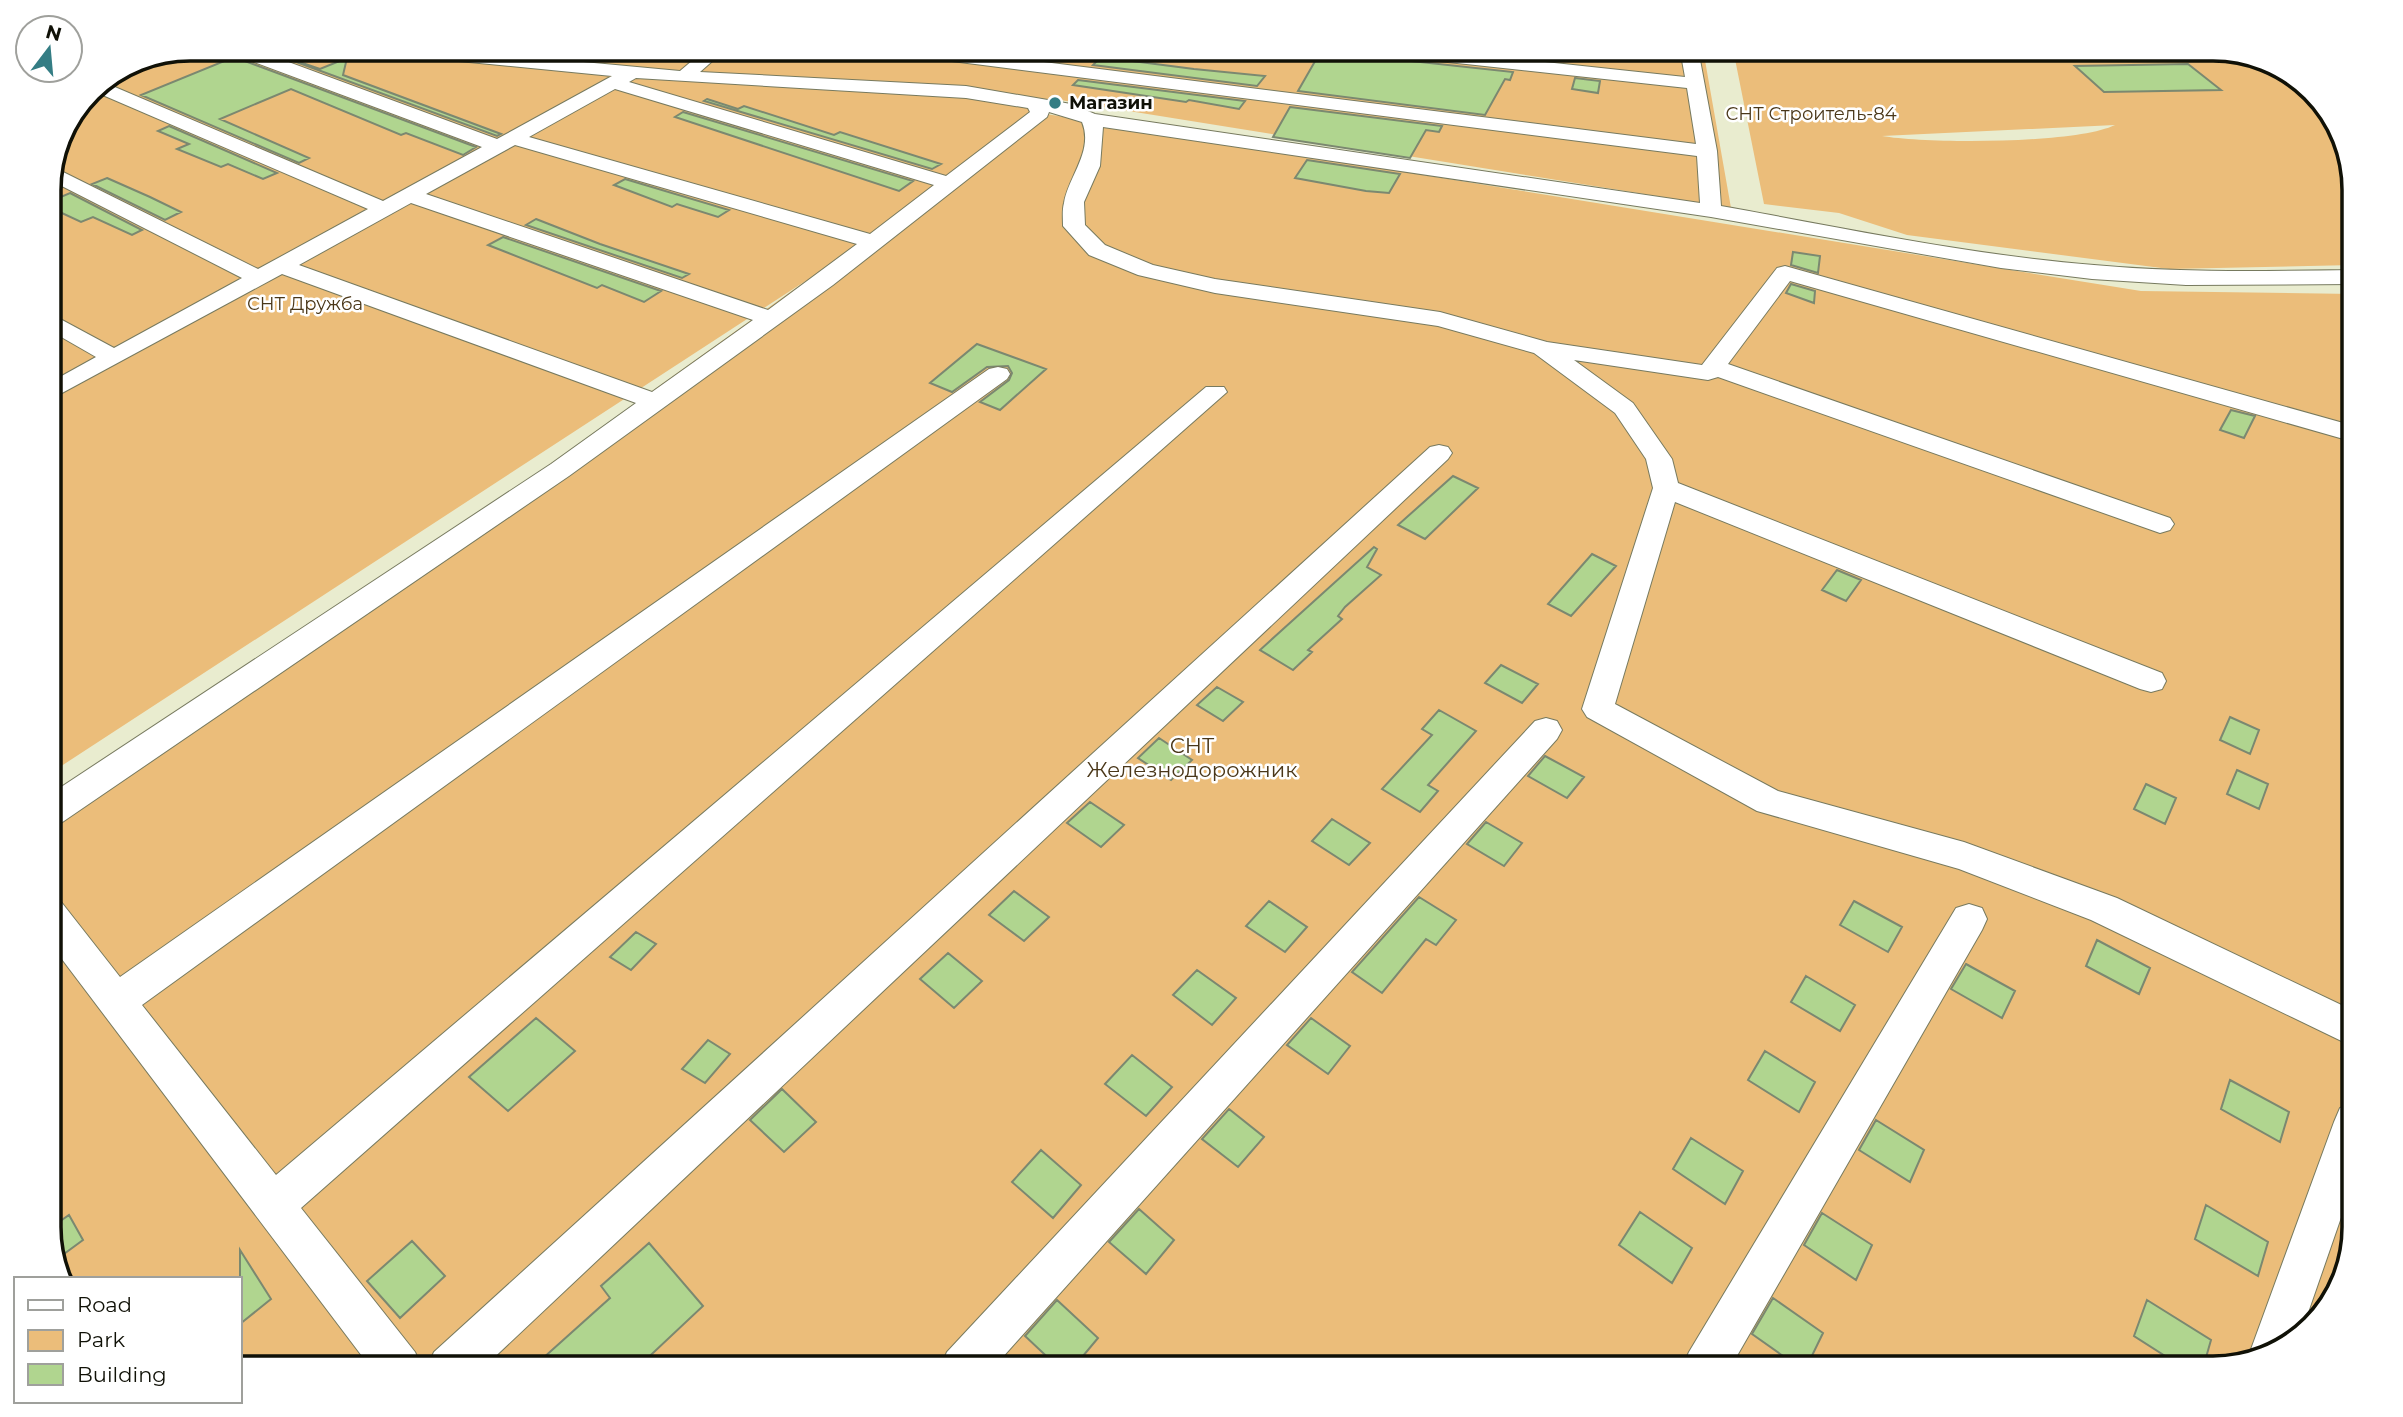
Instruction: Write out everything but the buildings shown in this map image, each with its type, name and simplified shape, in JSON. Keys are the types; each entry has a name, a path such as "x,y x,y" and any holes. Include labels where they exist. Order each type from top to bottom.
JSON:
{"street":[{"path":"1488,61 1698,84"},
{"path":"1692,61 1707,151 1712,211"},
{"path":"273,62 505,142 873,243"},
{"path":"491,62 622,78 684,77 895,86 966,92 1070,110 1090,119 1712,211 2001,261 2092,272 2186,278 2341,277"},
{"path":"684,77 702,62"},
{"path":"1000,62 1495,122 1707,151"},
{"path":"62,386 622,78 948,183"},
{"path":"108,91 385,209"},
{"path":"62,804 549,478 772,319 1040,113 1034,103"},
{"path":"1090,119 1095,130 1090,166 1074,202 1074,226 1097,250 1146,270 1215,286 1440,319 1542,348 1708,373 1785,273 2341,430"},
{"path":"62,179 259,278"},
{"path":"409,195 772,319"},
{"path":"281,266 656,402"},
{"path":"62,328 114,358"},
{"path":"1542,348 1625,408 1660,459 1666,488 1598,709 1769,802 1964,856 2104,908 2342,1024"},
{"path":"1713,367 2160,524"},
{"path":"117,1001 998,374"},
{"path":"273,1205 1215,392"},
{"path":"463,1356 1439,453"},
{"path":"1666,488 2151,681"},
{"path":"974,1356 1546,730"},
{"path":"1712,1356 1969,919"},
{"path":"62,931 390,1356"},
{"path":"2277,1338 2342,1156"}],"green space":[{"name":"СНТ Железнодорожник","path":"1705,61 1731,208 1054,99 901,212 1040,113 2141,291 2341,294 2342,1226 2341,1243 2332,1276 2315,1305 2291,1329 2262,1346 2229,1355 2212,1356 242,1356 242,1277 72,1277 62,1235 62,815 807,280 62,766 62,174 71,141 88,112 105,93 141,71 182,62"},
{"name":"СНТ Строитель-84","path":"1735,61 2229,62 2262,71 2291,88 2304,99 2324,126 2339,165 2341,265 2169,269 1907,235 1839,213 1764,204","holes":["2115,125 2069,136 2001,141 1882,136"]}],"place":[{"name":"Магазин","path":"1055,103"}],"park label":[{"name":"СНТ Дружба","path":"305,304"}]}
